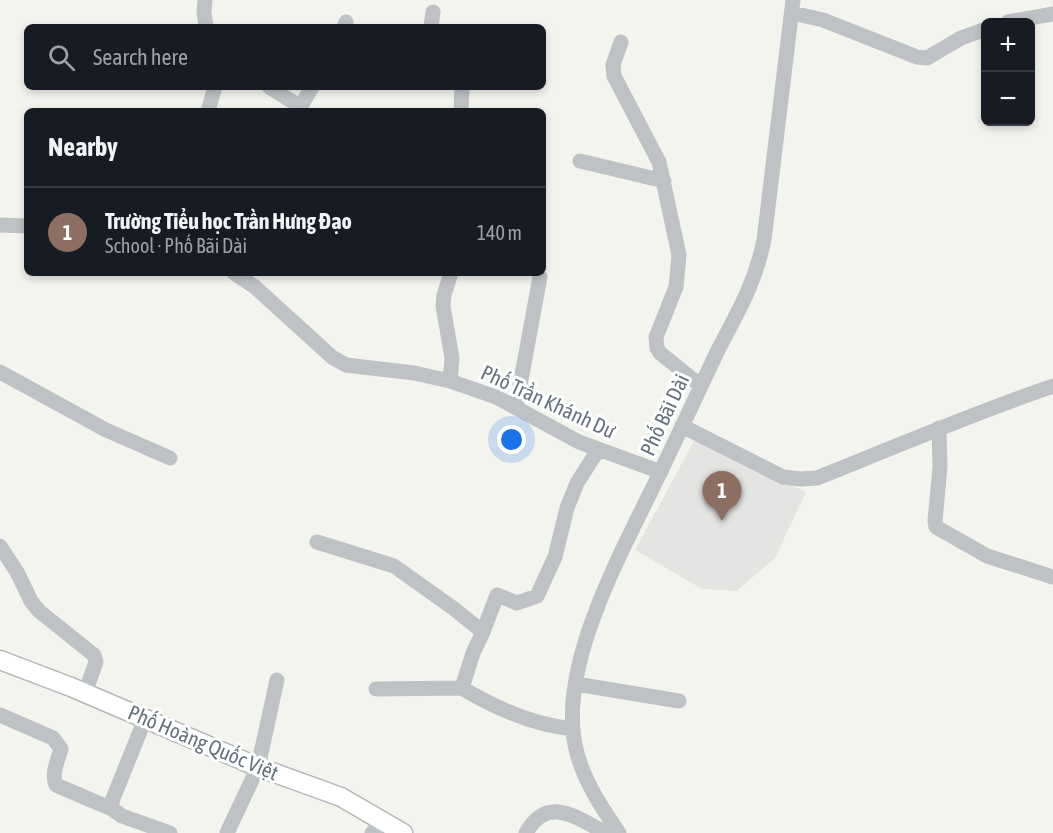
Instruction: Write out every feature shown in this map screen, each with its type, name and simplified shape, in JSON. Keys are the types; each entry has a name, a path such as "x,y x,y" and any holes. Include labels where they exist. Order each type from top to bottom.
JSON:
{"main road":[{"name":"Phố Hoàng Quốc Việt","path":"0,660 85,693 258,767 341,797 377,827 403,833"}],"street":[{"path":"206,0 206,24"},
{"path":"793,6 917,57 927,58 961,38 981,31"},
{"name":"Phố Bãi Dài","path":"619,833 591,791 577,753 573,729 576,684 584,645 608,579 748,294 761,256 793,6"},
{"path":"1030,18 1053,14"},
{"path":"621,42 613,65 614,76 655,153 664,181 679,255 679,275 656,337 657,348 660,353 701,386"},
{"path":"209,108 214,90"},
{"path":"273,90 298,108"},
{"path":"300,108 310,90"},
{"path":"461,108 462,90"},
{"path":"580,161 664,181"},
{"path":"0,225 24,226"},
{"name":"Phố Trần Khánh Dư","path":"240,276 332,357 346,365 414,373 450,381 496,397 598,450 661,472"},
{"path":"450,276 443,306 452,358 450,381"},
{"path":"516,407 540,277"},
{"path":"0,372 106,430 170,458"},
{"path":"682,426 783,477 817,478 1003,403 1053,386"},
{"path":"939,428 940,467 936,527 987,556 1053,578"},
{"path":"462,687 473,653 497,595 517,603 537,596 555,557 567,508 577,483 598,450"},
{"path":"317,542 394,566 483,632"},
{"path":"0,546 39,611 94,655 96,662 85,693"},
{"path":"227,833 258,767 277,680"},
{"path":"576,684 679,701"},
{"path":"376,689 462,687 481,699 522,716 554,727 573,729"},
{"path":"0,715 53,738 59,745 61,749 54,774 56,785 112,809 122,816 170,833"},
{"path":"112,809 112,801 145,719"},
{"path":"526,833 532,822 540,815 558,812 568,814 606,833"}],"shaded area":[{"path":"695,439 806,492 775,558 737,591 702,589 635,550"}],"place":[{"name":"Trường Tiểu học Trần Hưng Đạo","path":"722,521"}]}
